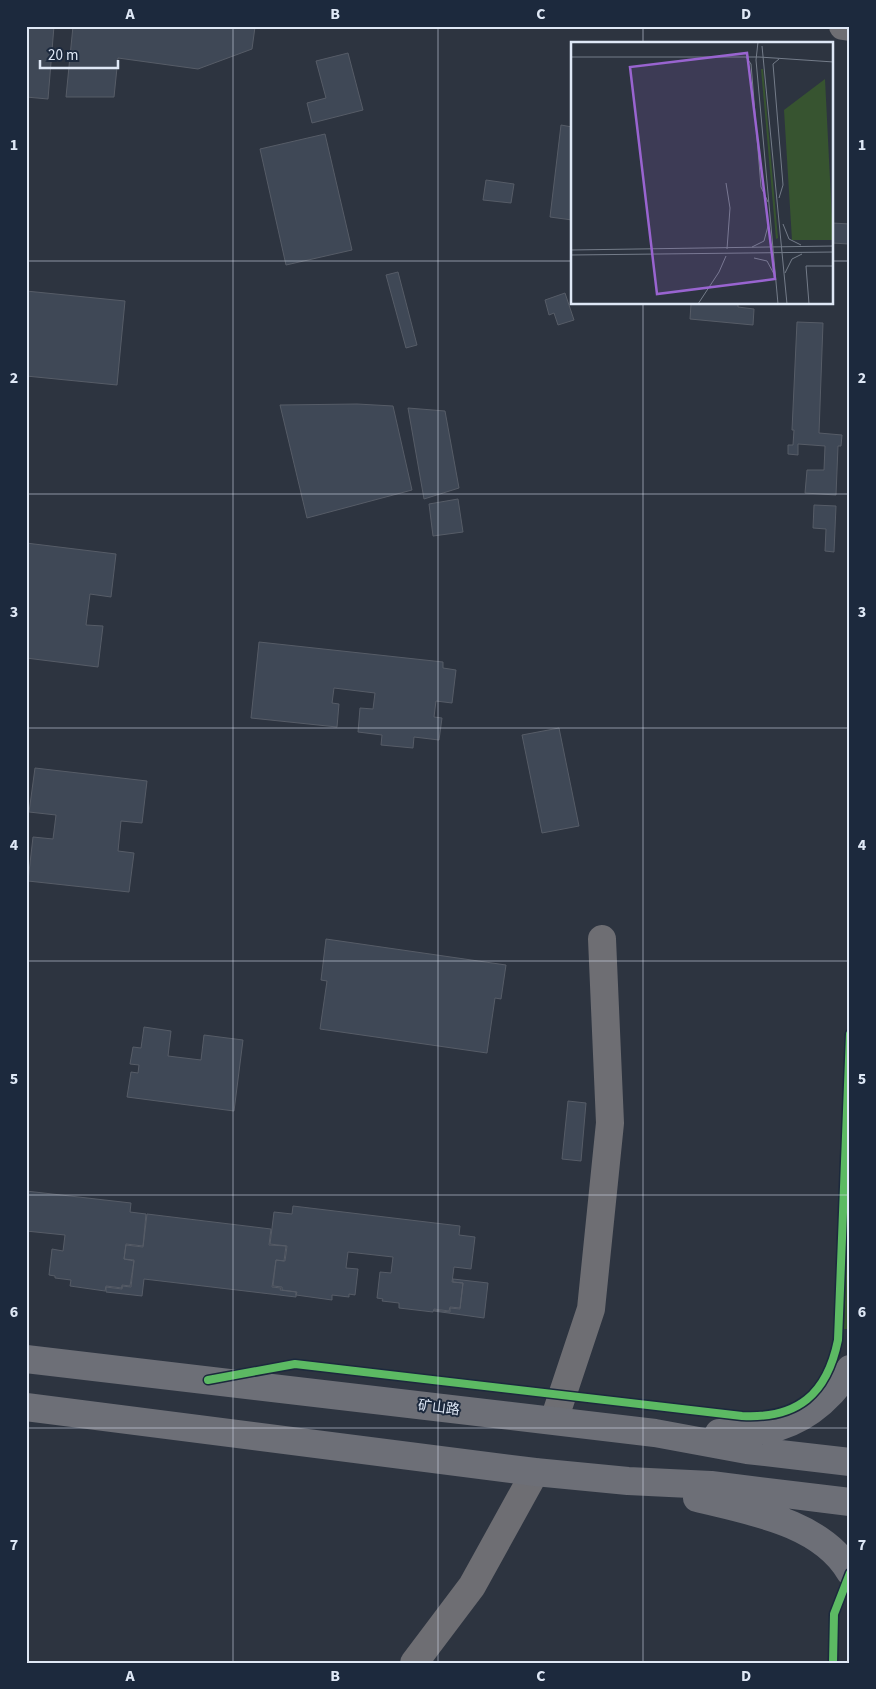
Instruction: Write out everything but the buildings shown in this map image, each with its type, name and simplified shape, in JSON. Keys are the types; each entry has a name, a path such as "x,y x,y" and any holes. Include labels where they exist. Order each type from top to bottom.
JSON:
{"main road":[{"name":"矿山路","path":"26,1359 554,1420 655,1433 747,1450 850,1462"},
{"path":"655,1433 717,1433 759,1431 774,1428 810,1412 827,1398 850,1370"},
{"path":"26,1407 535,1472 628,1481 711,1485 850,1502"},
{"path":"628,1481 731,1507 796,1527 815,1536 832,1548 850,1572"}],"street":[{"path":"844,26 850,27"},
{"path":"554,1420 591,1309 610,1123 602,939"},
{"path":"414,1663 472,1586 535,1472"}],"green space":[{"path":"850,1171 850,1329 844,1329"}],"cycle path":[{"path":"208,1380 295,1364 742,1416 762,1416 794,1408 818,1389 833,1359 838,1340 850,1034"},
{"path":"833,1663 834,1614 850,1573"}]}
